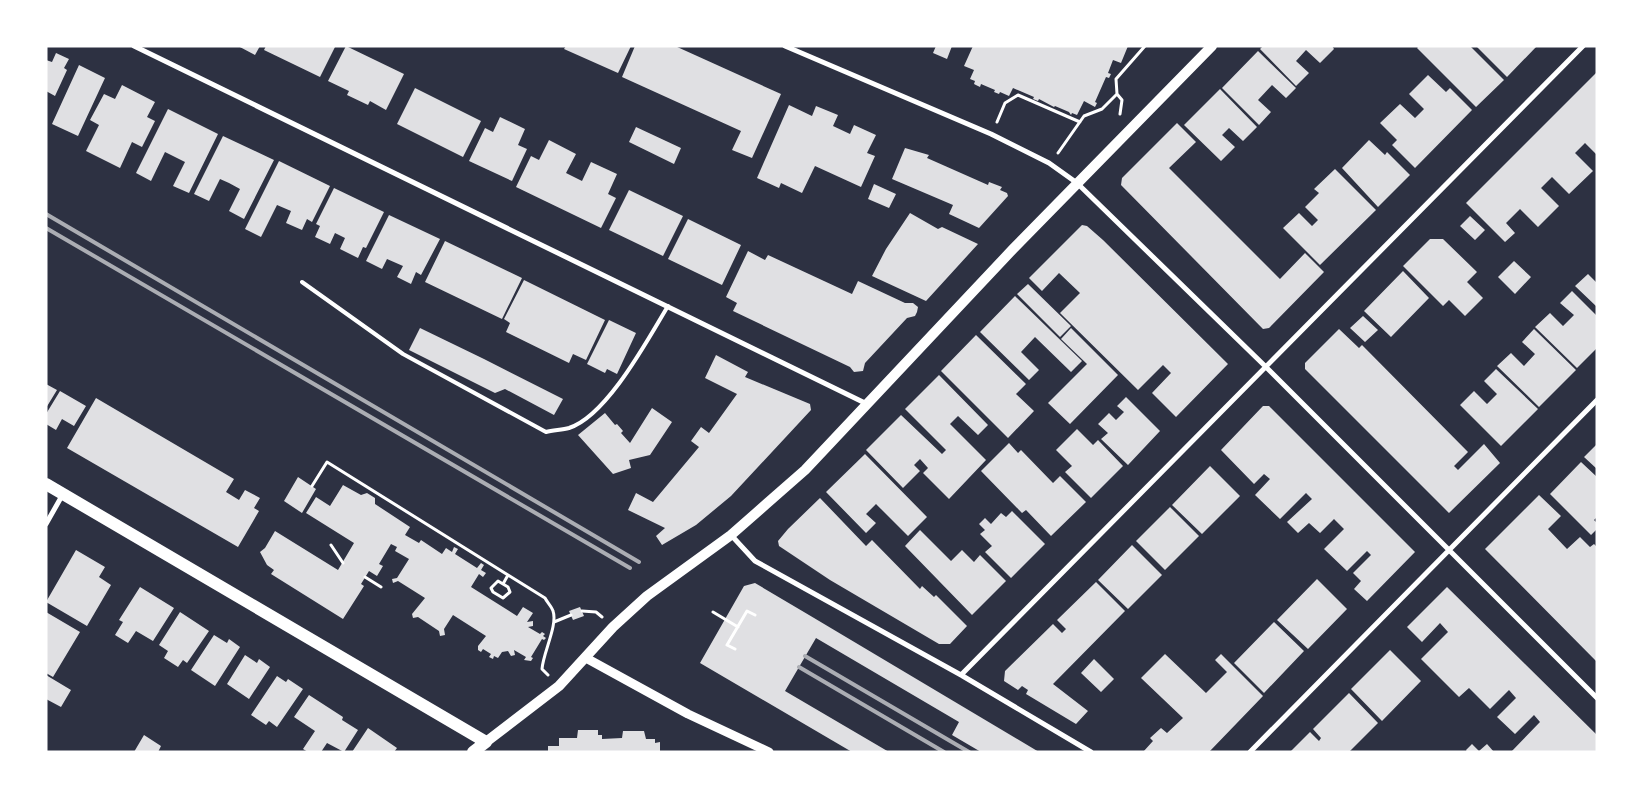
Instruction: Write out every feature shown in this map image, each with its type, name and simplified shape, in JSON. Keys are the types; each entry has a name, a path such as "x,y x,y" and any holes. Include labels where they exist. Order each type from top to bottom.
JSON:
{"main road":[{"path":"473,752 558,686 613,627 647,596 731,535 804,470 1077,183 1212,46"},
{"path":"46,484 486,742"}],"street":[{"path":"134,46 867,404"},
{"path":"785,46 799,49 991,134 1049,163 1077,183 1266,367 1597,698"},
{"path":"961,675 1583,46"},
{"path":"1250,752 1597,400"},
{"path":"46,524 63,494"},
{"path":"731,535 755,560 961,675 1091,752"},
{"path":"586,658 680,709 769,752"}],"lane":[{"path":"302,282 403,354 546,432 570,428 589,416 624,378 668,306"}],"path":[{"path":"1049,163 1068,142 1084,116 1102,110 1117,94 1116,79 1145,46"},
{"path":"991,134 1005,103 1018,95 1080,122"},
{"path":"312,486 327,462 545,598 553,612 554,622 542,656 542,669 558,686"},
{"path":"331,545 342,563"},
{"path":"503,584 508,574"},
{"path":"365,578 381,587"},
{"path":"498,581 503,584 508,587 510,592 502,598 493,592 491,588 498,581"},
{"path":"735,649 727,645 748,611 755,615"},
{"path":"713,612 738,627"},
{"path":"554,622 571,615"}],"building":[{"path":"238,46 260,46 255,55"},
{"path":"266,46 335,47 320,77 264,50"},
{"path":"346,46 404,74 386,110 370,101 368,105 347,95 349,91 328,81"},
{"path":"566,46 631,46 618,73 564,49"},
{"path":"635,46 675,46 781,94 752,158 732,150 741,131 622,77"},
{"path":"936,46 952,46 947,59 933,53"},
{"path":"973,46 1128,46 1121,63 1113,60 1108,73 1111,74 1109,78 1106,77 1095,102 1097,103 1095,107 1084,101 1077,115 1072,113 1071,115 1069,112 1039,99 1038,101 1033,99 1034,97 1013,88 1009,96 1000,92 999,94 994,92 995,90 981,84 980,87 974,84 975,81 970,79 974,70 964,66"},
{"path":"1263,46 1332,46 1334,49 1320,63 1306,50 1296,61 1309,73 1296,86 1260,49"},
{"path":"1419,46 1470,46 1504,80 1476,107 1417,48"},
{"path":"1476,46 1537,46 1507,77"},
{"path":"1258,51 1296,88 1286,98 1272,85 1258,100 1271,112 1259,125 1222,88"},
{"path":"56,53 69,59 64,68 67,70 55,96 46,91 46,60 52,62"},
{"path":"79,65 105,78 78,136 52,124"},
{"path":"1597,72 1597,155 1585,143 1575,153 1593,171 1569,194 1552,177 1541,188 1559,206 1538,227 1520,209 1506,223 1515,233 1505,242 1466,203"},
{"path":"1428,75 1446,92 1450,88 1472,110 1415,168 1392,145 1397,140 1380,123 1400,104 1415,118 1424,109 1409,94"},
{"path":"122,85 155,102 147,117 155,121 142,147 132,142 120,168 86,151 99,125 90,120 104,94 115,99"},
{"path":"415,88 481,121 463,157 397,124"},
{"path":"1220,89 1257,127 1243,141 1229,128 1222,135 1235,147 1221,161 1184,125"},
{"path":"789,105 812,116 816,106 838,115 833,126 850,134 854,125 876,135 867,153 875,156 861,187 815,166 802,193 781,183 779,188 757,178"},
{"path":"168,109 218,134 189,193 173,186 185,162 165,152 151,181 136,173"},
{"path":"500,117 525,129 518,145 527,149 512,181 469,161 485,128 493,132"},
{"path":"1177,123 1196,142 1169,168 1280,279 1305,253 1324,272 1269,328 1263,329 1121,185 1122,178"},
{"path":"636,127 681,148 674,164 629,142"},
{"path":"223,136 274,160 244,219 229,211 240,189 229,183 220,179 209,201 194,194"},
{"path":"549,140 576,154 566,173 582,181 591,162 617,174 608,194 616,198 601,228 516,187 531,156 539,160"},
{"path":"1369,140 1385,155 1387,152 1410,175 1378,207 1342,168"},
{"path":"905,148 929,155 927,158 988,185 989,182 1002,187 1000,190 1007,193 1008,196 979,228 949,214 953,205 892,179"},
{"path":"279,161 330,186 312,222 307,219 302,230 286,223 291,211 277,205 261,237 245,229"},
{"path":"1335,169 1376,210 1320,265 1283,228 1299,213 1312,226 1318,220 1305,207 1319,193 1314,189"},
{"path":"874,184 896,194 889,208 868,199"},
{"path":"334,188 384,212 366,248 363,247 358,258 340,249 345,238 335,233 330,244 315,237 320,226 316,224"},
{"path":"629,190 683,216 663,256 609,230"},
{"path":"910,213 938,229 942,227 978,244 926,301 872,276 886,249"},
{"path":"389,215 440,239 421,275 416,272 411,284 397,277 403,266 387,259 382,269 366,261"},
{"path":"1470,216 1485,230 1475,240 1460,226"},
{"path":"688,219 741,245 722,285 668,259"},
{"path":"1082,225 1087,226 1103,240 1228,364 1176,417 1152,393 1171,373 1163,365 1138,390 1060,313 1080,293 1059,273 1042,291 1029,278"},
{"path":"1430,239 1443,239 1477,272 1467,282 1483,298 1465,316 1449,300 1443,306 1403,266"},
{"path":"445,241 522,278 502,319 425,282"},
{"path":"748,251 765,260 768,255 852,294 858,281 905,303 913,303 918,307 917,312 915,316 907,318 865,363 863,371 854,372 850,367 733,311 737,303 726,297"},
{"path":"1514,261 1531,277 1515,294 1498,277"},
{"path":"1403,271 1429,298 1391,337 1364,311"},
{"path":"1588,274 1597,283 1597,307 1575,286"},
{"path":"524,280 605,320 586,360 573,354 569,363 506,332 510,323 504,319"},
{"path":"1028,284 1071,326 1060,337 1017,294"},
{"path":"1572,291 1597,316 1597,348 1577,368 1535,327 1550,313 1563,326 1574,315 1560,303"},
{"path":"1015,296 1082,361 1071,372 1035,337 1021,352 1039,370 1029,380 980,332"},
{"path":"1363,316 1378,330 1365,342 1350,328"},
{"path":"609,320 636,333 617,374 607,369 605,373 587,364"},
{"path":"420,328 563,399 554,415 505,389 495,393 409,350"},
{"path":"1071,328 1118,375 1070,424 1048,403 1087,364 1061,339"},
{"path":"1339,329 1359,348 1362,345 1468,452 1454,466 1458,470 1484,444 1500,463 1449,513 1305,369 1305,363"},
{"path":"1534,329 1576,370 1539,407 1497,366 1511,353 1524,366 1535,354 1522,342"},
{"path":"976,335 1026,384 1016,394 1034,411 1008,438 941,371"},
{"path":"716,355 748,372 745,377 810,404 811,410 731,496 696,525 662,545 656,536 665,528 628,510 636,493 653,502 699,447 691,441 701,427 709,433 737,394 705,378"},
{"path":"1496,369 1538,409 1501,446 1460,405 1474,391 1487,404 1497,394 1484,381"},
{"path":"939,375 988,425 978,435 958,416 950,424 986,460 949,499 923,473 928,468 920,459 914,465 920,471 903,488 866,450 901,415 942,454 946,450 905,409"},
{"path":"46,384 57,390 46,408"},
{"path":"60,391 86,406 74,426 62,419 56,430 46,424 46,414"},
{"path":"1126,397 1160,431 1128,465 1101,439 1108,433 1098,424 1109,413 1116,420 1124,412 1117,406"},
{"path":"96,398 234,479 226,492 239,500 245,490 260,498 254,508 259,511 238,547 67,448"},
{"path":"1263,406 1269,406 1415,552 1367,601 1354,589 1361,581 1353,573 1371,555 1367,551 1347,571 1324,549 1344,529 1334,519 1320,533 1309,523 1298,533 1287,522 1312,499 1306,493 1280,519 1255,495 1270,479 1264,474 1254,484 1221,450"},
{"path":"652,408 672,422 650,455 629,460 631,468 613,474 578,435 605,413 623,431 621,433 630,443"},
{"path":"1077,429 1093,445 1098,440 1123,466 1091,498 1065,472 1072,466 1056,450"},
{"path":"1009,443 1018,453 1021,450 1053,483 1060,476 1086,502 1051,536 1026,510 1022,513 981,471"},
{"path":"1597,444 1597,469 1584,457"},
{"path":"865,454 927,517 908,536 876,504 866,514 876,523 866,533 826,492"},
{"path":"1581,462 1597,477 1597,517 1594,520 1597,523 1597,529 1591,535 1550,494"},
{"path":"1210,466 1240,496 1202,534 1172,505"},
{"path":"298,477 316,489 302,513 284,501"},
{"path":"343,485 361,495 367,493 375,498 375,504 410,527 405,535 419,543 421,540 442,554 446,548 452,552 454,547 458,549 455,554 477,568 481,563 484,565 481,570 486,573 483,577 479,574 471,587 517,616 523,607 533,613 527,622 533,621 533,626 528,627 540,634 542,632 545,634 543,636 546,638 542,639 531,657 533,658 531,661 524,660 526,657 514,650 515,655 511,656 508,651 502,652 498,658 494,656 493,659 489,657 491,654 483,649 481,652 478,650 478,646 486,636 453,615 444,629 445,635 440,636 439,631 418,617 413,618 412,614 425,598 398,581 393,583 392,579 397,578 409,559 395,551 397,547 391,544 379,564 383,566 377,576 369,571 361,584 364,586 343,619 271,574 274,570 267,565 260,552 265,548 275,531 338,570 354,543 306,513 316,497 330,506"},
{"path":"1539,495 1561,516 1548,529 1567,549 1580,537 1590,547 1594,544 1597,547 1597,662 1485,549"},
{"path":"820,498 866,546 872,540 920,589 922,586 934,597 936,595 967,626 950,644 939,644 830,580 779,546 778,541 788,529"},
{"path":"1170,507 1199,536 1165,570 1136,541"},
{"path":"1012,511 1045,544 1011,578 985,552 992,546 980,534 985,530 979,524 985,518 991,524 1001,513 1006,517"},
{"path":"920,530 951,561 962,550 974,562 980,555 1006,581 972,615 905,546"},
{"path":"1132,545 1162,575 1128,609 1098,580"},
{"path":"76,550 105,567 99,577 111,585 87,626 46,602"},
{"path":"1317,579 1347,609 1308,649 1277,620"},
{"path":"1096,582 1125,611 1053,684 1088,711 1076,724 1026,694 1028,690 1022,686 1018,690 1004,681 1005,671 1053,624 1062,633 1066,629 1057,620"},
{"path":"755,583 1039,752 981,752 952,735 959,722 816,638 785,691 889,752 852,752 700,663 744,586"},
{"path":"140,587 174,608 153,641 136,631 128,643 115,635 123,622 119,620"},
{"path":"1447,587 1597,735 1597,752 1511,752 1540,722 1534,715 1515,734 1497,717 1516,698 1509,690 1490,709 1469,688 1459,697 1421,659 1448,632 1440,623 1422,642 1407,627"},
{"path":"580,607 584,616 573,620 569,611"},
{"path":"46,612 80,632 53,677 46,673"},
{"path":"180,612 209,631 187,663 183,660 178,667 164,658 168,651 159,645"},
{"path":"1274,622 1304,651 1264,693 1234,663"},
{"path":"214,635 227,643 229,639 240,647 215,686 191,670"},
{"path":"1390,650 1421,681 1382,721 1351,689"},
{"path":"1165,654 1206,693 1227,672 1215,660 1221,654 1263,696 1209,752 1143,752 1153,741 1150,738 1161,728 1167,733 1183,718 1141,678"},
{"path":"245,655 257,663 259,659 270,667 249,699 227,684"},
{"path":"1094,659 1114,679 1101,692 1081,673"},
{"path":"46,675 71,690 61,707 46,699"},
{"path":"277,676 286,682 288,679 303,689 277,727 269,721 266,725 251,715"},
{"path":"1349,693 1378,723 1349,752 1290,752 1310,732 1319,741 1321,738 1313,729"},
{"path":"309,695 343,717 342,720 358,730 344,752 327,743 321,752 308,752 303,749 315,731 294,717"},
{"path":"368,728 397,748 394,752 352,752"},
{"path":"578,730 598,730 598,735 602,735 602,739 622,738 623,731 644,731 646,739 655,739 655,743 660,742 660,752 548,752 548,746 559,746 559,738 577,738"},
{"path":"144,735 161,746 158,752 134,752"},
{"path":"1472,744 1479,751 1487,744 1494,752 1467,752 1466,750"}],"railway":[{"path":"46,214 639,562"},
{"path":"46,228 630,568"},
{"path":"805,656 969,752"},
{"path":"799,667 944,752"}]}
